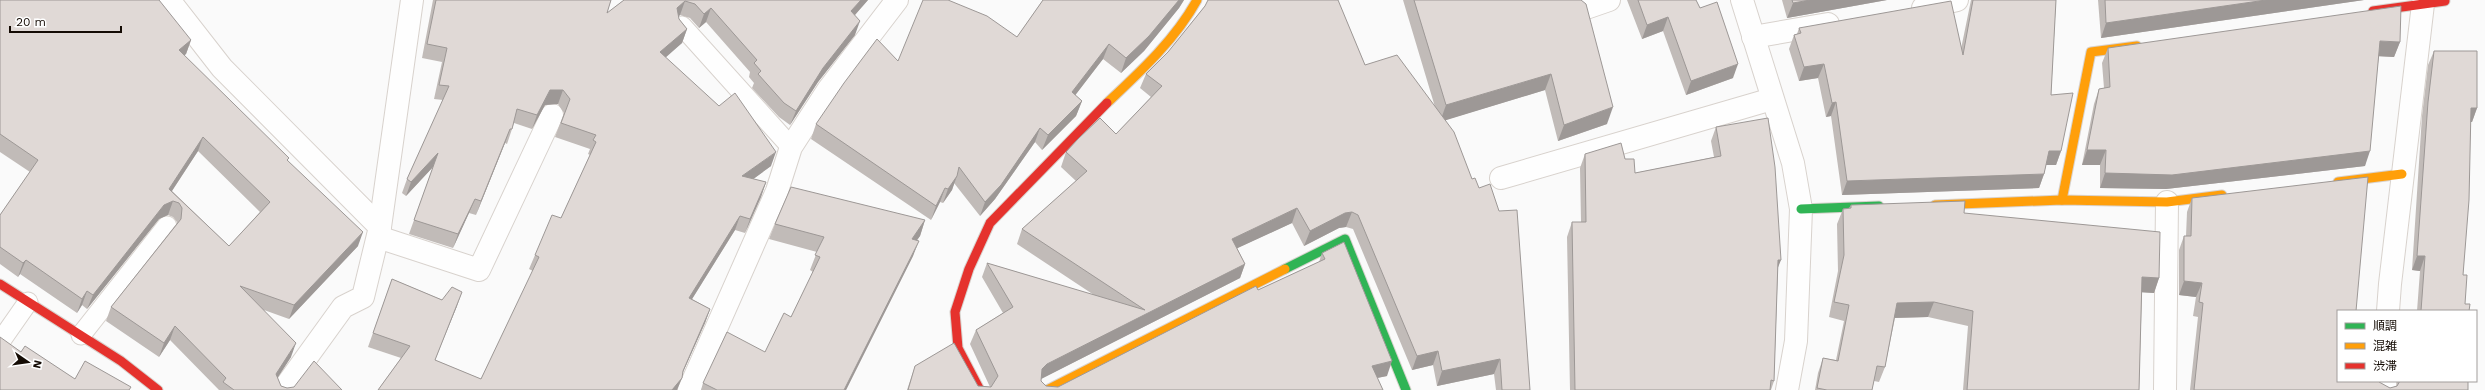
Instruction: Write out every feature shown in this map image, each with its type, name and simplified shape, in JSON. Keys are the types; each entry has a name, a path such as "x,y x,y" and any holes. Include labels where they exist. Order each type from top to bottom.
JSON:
{"street":[{"path":"168,0 222,68 379,232 479,270 552,115"},
{"path":"283,390 343,308 363,297 379,232 412,0"},
{"path":"689,390 777,191 791,147 828,90 897,0"},
{"path":"980,390 958,348 955,312 969,269 990,222 1064,145 1153,59 1188,15 1197,0"},
{"path":"1583,9 1609,0"},
{"path":"1742,0 1793,162 1802,209 1796,341 1787,390"},
{"path":"1902,11 1957,0"},
{"path":"2366,12 2397,4 2445,2"},
{"path":"2388,310 2402,174 2423,4"},
{"path":"1753,37 1847,21"},
{"path":"2062,200 2091,52 2146,44"},
{"path":"1501,178 1772,99"},
{"path":"2332,182 2402,174"},
{"path":"1928,205 2062,200 2167,202 2230,194"},
{"path":"2165,390 2167,202"},
{"path":"1802,209 1888,206"},
{"path":"1046,390 1345,239 1406,390"},
{"path":"0,284 121,361 158,390"}],"lane":[{"path":"682,26 791,147"},
{"path":"81,335 167,226"},
{"path":"0,342 28,302"}],"building":[{"path":"0,0 159,0 191,40 179,50 289,158 287,160 363,232 294,305 240,286 296,343 276,374 281,386 287,388 294,387 314,361 342,390 234,390 223,382 226,378 175,326 164,343 111,307 181,219 182,208 179,203 173,201 164,205 93,295 87,291 82,299 26,260 23,263 0,247 0,215 38,160 0,134","holes":["203,137 270,202 229,246 169,189"]},
{"path":"436,0 611,0 607,13 624,0 861,0 851,11 860,21 823,68 796,111 784,103 758,74 761,71 754,63 757,60 711,8 704,14 695,4 685,1 677,8 679,19 687,29 660,52 719,106 735,93 776,152 742,176 766,182 750,219 740,216 689,298 710,309 683,371 682,378 672,390 378,390 410,346 373,333 392,279 442,300 452,287 462,292 435,360 481,379 539,257 535,255 552,215 561,218 596,142 593,140 596,135 561,123 570,99 563,90 550,90 537,115 517,109 512,129 510,129 481,201 475,199 458,234 414,220 438,153 411,182 407,179 449,86 439,85 447,48 427,44"},
{"path":"923,0 948,0 987,16 1017,37 1043,0 1179,0 1149,36 1126,58 1109,44 1072,92 1082,101 1048,135 1040,128 1001,185 985,202 959,167 957,176 948,189 945,188 936,206 816,124 877,39 898,61"},
{"path":"1208,0 1338,0 1365,65 1397,55 1454,132 1472,179 1475,178 1479,188 1490,184 1499,211 1517,210 1530,390 1502,390 1500,359 1442,371 1438,351 1417,356 1358,215 1352,212 1345,213 1310,231 1297,208 1232,239 1245,264 1047,364 1042,369 1041,381 1046,386 1058,387 1256,286 1258,290 1325,259 1322,253 1344,242 1392,361 1372,366 1383,390 908,390 915,366 954,343 978,386 991,387 998,376 976,330 1013,307 987,263 1145,310 1022,229 1087,171 1066,152 1078,139 1100,118 1116,134 1162,86 1146,74 1168,52 1205,6"},
{"path":"1414,0 1581,0 1586,4 1613,107 1564,125 1551,74 1446,105"},
{"path":"1638,0 1696,0 1700,8 1717,2 1738,64 1691,81 1668,17 1647,25"},
{"path":"1792,0 1810,0 1793,3"},
{"path":"1973,0 2056,0 2051,95 2073,93 2061,151 2049,151 2044,174 1847,181 1836,102 1832,103 1824,64 1804,67 1794,35 1801,33 1799,28 1951,1 1963,55"},
{"path":"2105,0 2266,0 2106,23"},
{"path":"2401,6 2400,42 2380,41 2370,151 2172,175 2105,173 2106,150 2087,150 2099,89 2110,87 2108,48"},
{"path":"2434,51 2477,51 2477,108 2471,108 2469,200 2463,275 2467,275 2465,304 2470,304 2469,310 2421,310 2425,256 2417,256 2428,102"},
{"path":"1768,118 1775,167 1781,260 1778,260 1774,381 1771,380 1770,390 1575,390 1572,222 1586,222 1585,154 1621,143 1625,159 1634,159 1635,173 1721,156 1716,127"},
{"path":"2368,177 2356,310 2337,310 2337,382 2379,382 2390,388 2397,386 2399,382 2468,382 2468,390 2194,390 2203,303 2199,302 2202,283 2184,281 2184,236 2191,236 2192,198"},
{"path":"791,187 925,220 912,239 919,241 844,390 717,390 703,383 727,332 765,352 784,313 791,317 820,257 815,255 824,237 775,224"},
{"path":"1965,201 1964,213 2160,232 2159,278 2142,277 2139,390 1967,390 1973,311 1934,302 1897,303 1885,367 1877,366 1872,390 1827,390 1817,388 1823,358 1838,361 1849,305 1834,302 1844,255 1843,209 1851,208 1851,205"},
{"path":"0,337 21,352 25,346 75,379 85,361 131,387 129,390 0,390"}],"traffic: fast":[{"path":"1801,209 1879,206"},
{"path":"1285,269 1345,239 1406,390"}],"traffic: slow":[{"path":"1107,103 1168,42 1197,0"},
{"path":"2062,200 2091,52 2137,46"},
{"path":"2338,182 2402,174"},
{"path":"1935,205 2062,200 2167,202 2222,195"},
{"path":"1047,390 1285,269"}],"traffic: jam":[{"path":"2373,11 2445,1"},
{"path":"980,390 958,348 955,312 969,269 990,223 1107,103"},
{"path":"0,284 121,361 158,390"}]}
